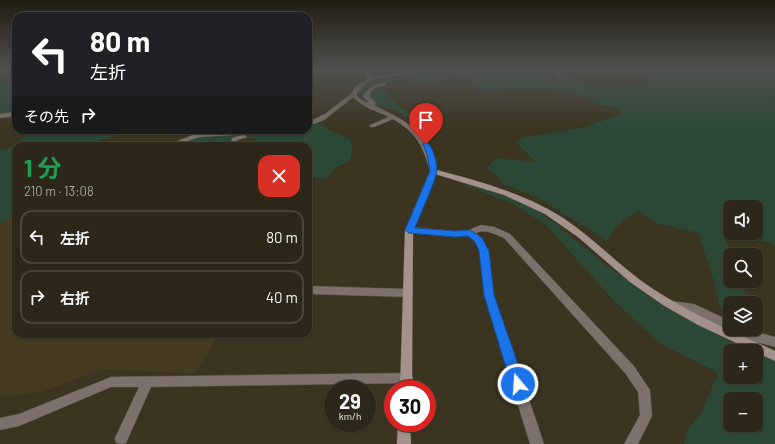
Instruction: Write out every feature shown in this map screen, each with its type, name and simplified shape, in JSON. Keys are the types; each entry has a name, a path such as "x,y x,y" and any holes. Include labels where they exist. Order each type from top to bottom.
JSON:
{"street":[{"path":"312,122 333,112 341,101 353,95 355,90"},
{"path":"370,90 366,96 372,102 373,108"},
{"path":"353,95 373,108 402,121 419,134 430,154 433,171 409,230 407,380"},
{"path":"0,116 12,114"},
{"path":"372,126 393,117"},
{"path":"182,142 204,134"},
{"path":"234,142 234,139 254,137 259,134"},
{"path":"433,171 522,200 547,212 586,238 633,280 672,305 775,356"},
{"path":"409,230 455,234 470,233 482,228 491,229 507,236 629,369 644,390 646,416 631,444"},
{"path":"470,233 478,240 484,251 489,295 537,444"},
{"path":"312,290 408,293"},
{"path":"672,305 690,307 723,323"},
{"path":"752,336 775,342"},
{"path":"121,438 148,381"},
{"path":"0,424 19,420 111,382 384,383"},
{"path":"404,432 404,444"}],"shaded area":[{"path":"12,217 12,338 217,338 196,373 102,370 41,392 0,397 0,223"}],"green space":[{"path":"0,90 12,90 12,112 0,113"},
{"path":"357,90 382,90 398,106 422,121 420,125 396,110 370,103 356,93"},
{"path":"479,90 522,90 490,91 483,94"},
{"path":"544,90 775,90 775,246 768,242 758,240 763,240 763,200 723,200 723,240 726,240 728,248 723,248 723,288 744,288 746,296 723,296 723,310 720,308 713,278 698,233 656,223 639,211 620,223 607,241 539,198 501,183 498,177 486,168 497,158 536,162 517,143 522,138 581,128 621,115 621,108 601,105 583,96"},
{"path":"318,124 351,140 352,152 350,161 335,168 326,179 312,177 312,142 258,142 254,138 241,139 238,142 186,142 205,134 312,134 312,125"},
{"path":"24,134 121,134 97,142 19,142 24,136"},
{"path":"12,147 12,217 0,223 0,150"},
{"path":"461,179 523,202 551,220 607,266 676,311 723,334 723,336 727,336 743,344 723,344 723,384 763,384 763,354 775,360 775,444 684,444 687,431 702,412 718,373 661,344 615,302 546,225 515,205 453,180"}],"route":[{"path":"426,144 430,154 433,171 409,230 455,234 470,233 478,240 484,251 489,295 518,384"}]}
